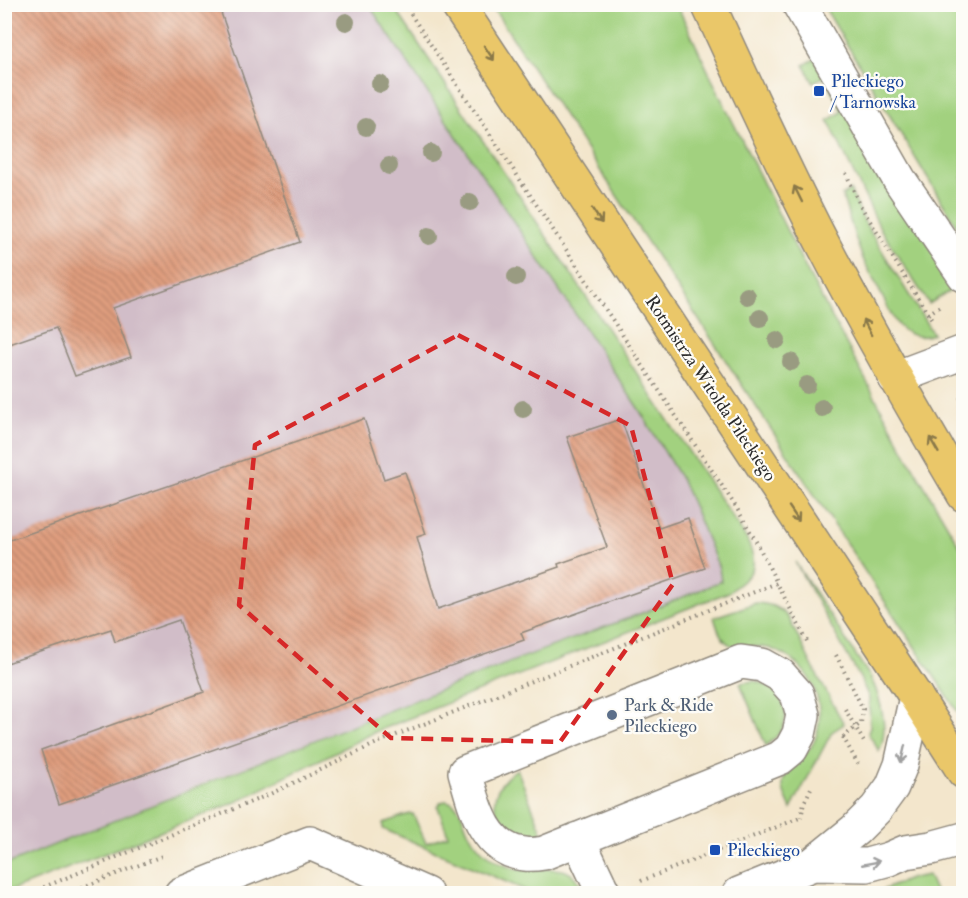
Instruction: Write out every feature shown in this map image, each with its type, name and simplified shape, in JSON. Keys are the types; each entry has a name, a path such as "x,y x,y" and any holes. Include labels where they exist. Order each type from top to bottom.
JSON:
{"main road":[{"name":"Rotmistrza Witolda Pileckiego","path":"457,4 916,697 963,772"},
{"path":"708,4 824,246 895,378 963,495"}],"street":[{"path":"799,4 899,179 963,276"},
{"path":"895,378 963,352"},
{"path":"741,662 762,665 780,675 797,694 803,715 799,734 791,749 780,758 578,838 544,853 524,854 497,844 488,833 473,800 465,772 741,662"},
{"path":"739,894 813,864 855,830 876,809 892,787 901,765 916,697"},
{"path":"578,838 618,890"},
{"path":"813,864 867,865 905,852 963,839"},
{"path":"182,894 310,843 426,894"}],"path":[{"path":"404,4 736,507 758,543 777,583"},
{"path":"843,737 862,770"},
{"path":"618,890 801,818"}],"highlighted area":[{"path":"458,335 631,426 673,584 560,742 391,738 239,605 255,445"}],"shaded area":[{"path":"5,5 369,5 640,411 681,479 719,568 721,581 204,783 5,865"}],"green space":[{"path":"369,5 393,5 746,538 753,556 752,569 744,580 729,592 377,731 236,802 5,893 5,865 501,666 667,604 721,581 719,568 681,479 640,411"},
{"path":"491,5 677,5 808,273 908,458 963,552 963,720"},
{"path":"823,5 963,5 963,236 954,222"},
{"path":"816,58 955,288 929,304 881,230 828,120 842,112 824,77 813,82 804,65"},
{"path":"850,190 865,223 933,334 915,336 899,326 892,316 864,261 855,236 842,195"},
{"path":"795,562 871,678 878,695 884,724 884,734 879,751 868,733 869,698"},
{"path":"756,603 774,606 788,617 844,724 832,732 791,809 783,790 784,779 811,748 815,740 819,722 818,704 809,679 798,665 785,655 769,648 733,646 721,636 714,617"},
{"path":"753,681 775,691 780,697 785,712 783,728 766,746 740,683"},
{"path":"517,769 543,834 529,837 515,833 504,825 497,813 495,799 498,789"},
{"path":"446,801 459,809 475,842 494,860 521,870 558,869 566,871 573,875 585,893 532,893 383,829 383,823 413,814 426,843 448,835 438,807 441,802"},
{"path":"928,875 936,893 875,893 912,878"}],"building":[{"path":"4,4 218,4 300,242 113,308 131,357 75,376 56,328 4,346"},
{"path":"364,419 384,479 405,472 426,534 417,537 438,609 559,567 558,564 607,547 567,437 621,419 659,528 688,518 705,568 521,633 524,640 59,804 41,750 204,692 179,620 115,642 111,629 4,664 4,542"}],"place":[{"name":"Pileckiego / Tarnowska","path":"819,91"},
{"name":"Park & Ride Pileckiego","path":"612,715"},
{"name":"Pileckiego","path":"715,850"}]}
